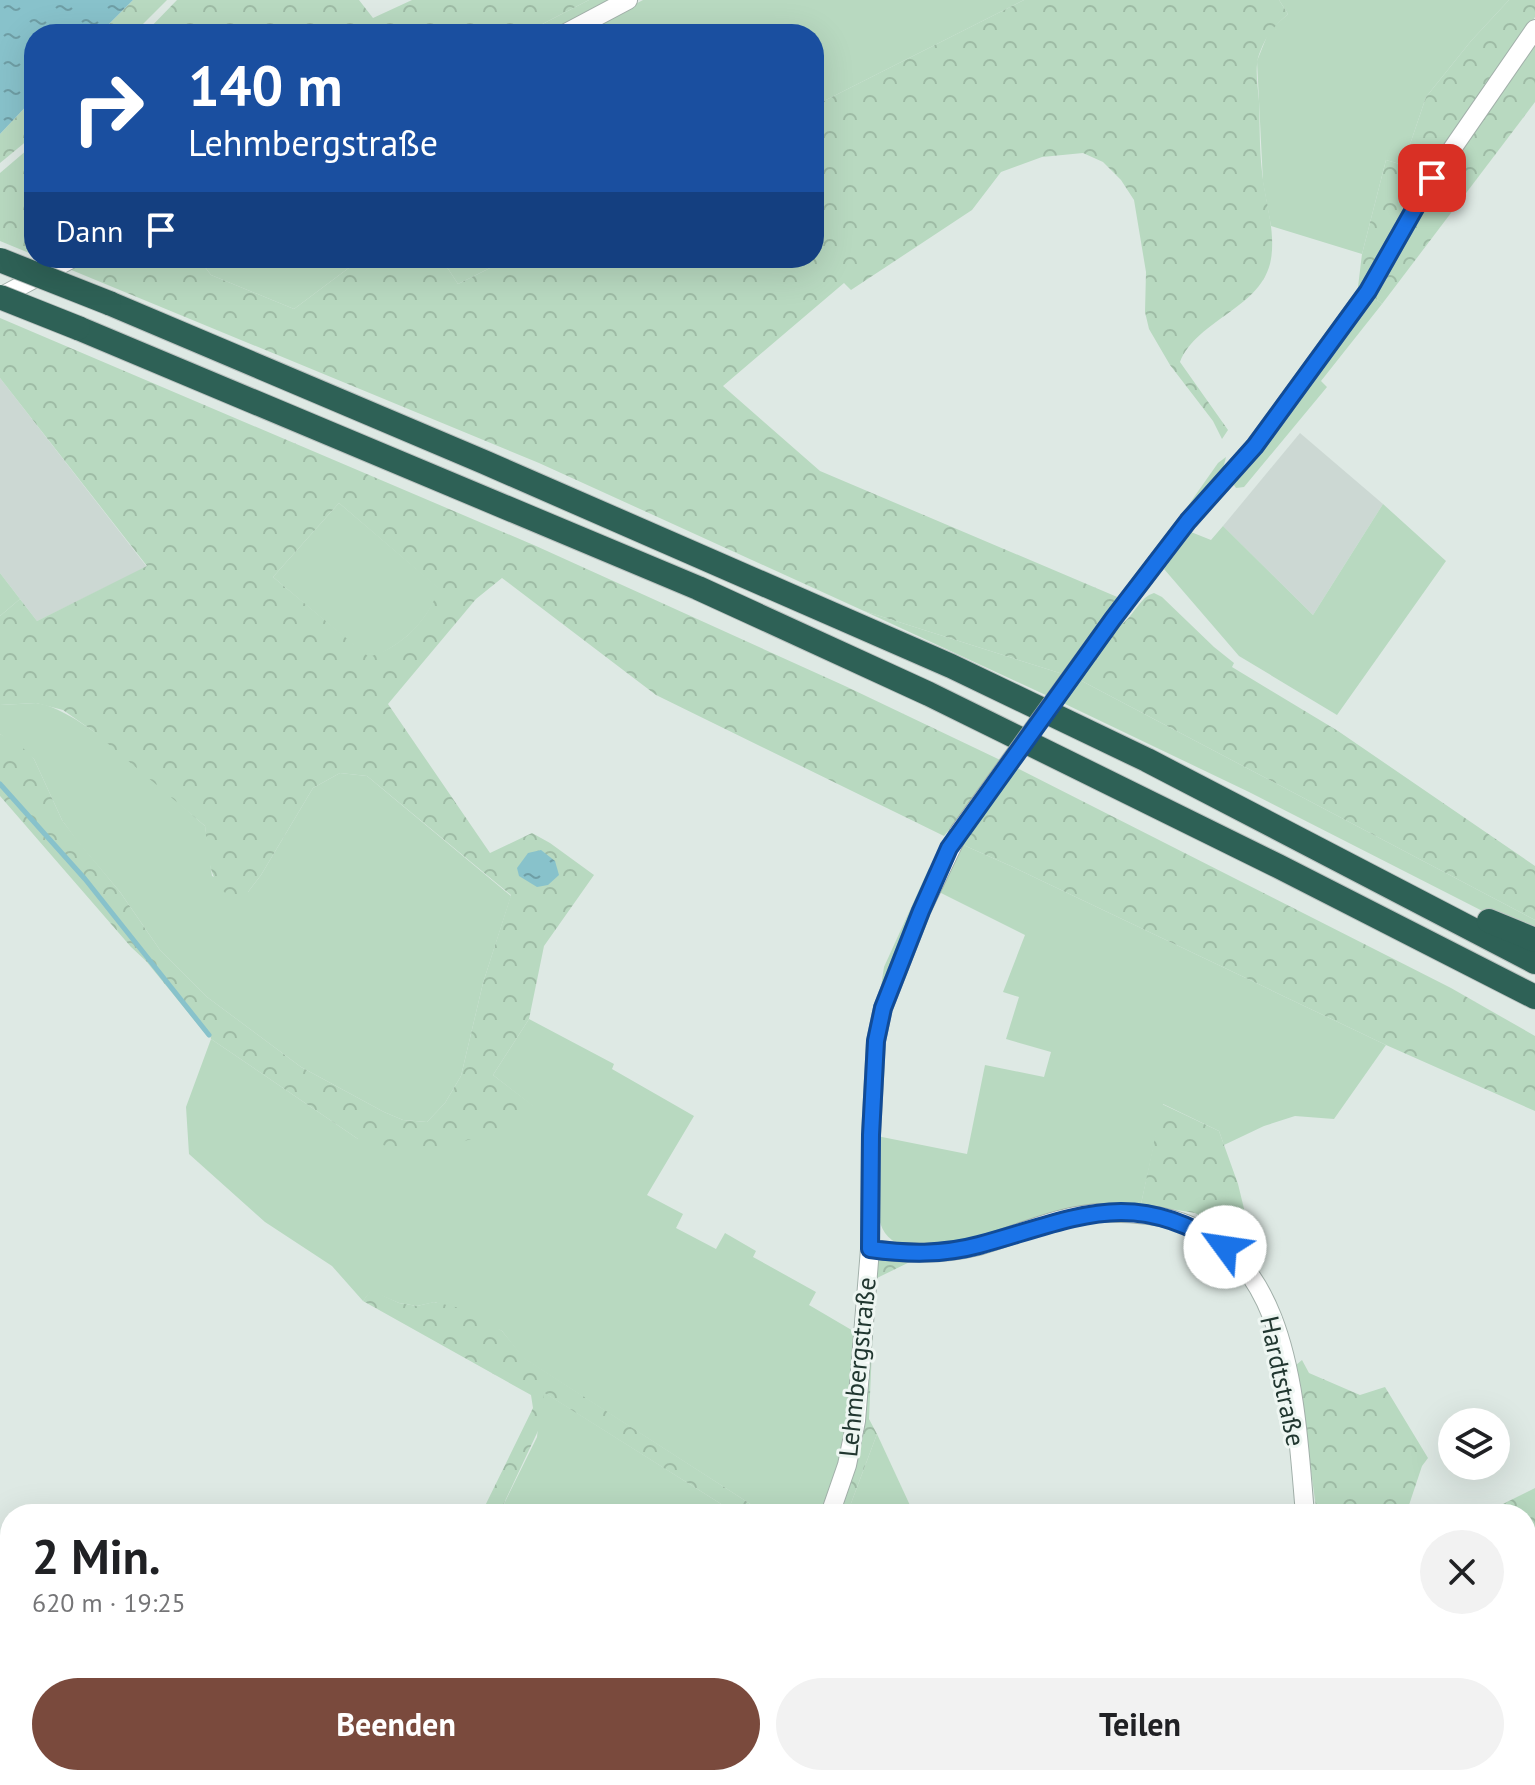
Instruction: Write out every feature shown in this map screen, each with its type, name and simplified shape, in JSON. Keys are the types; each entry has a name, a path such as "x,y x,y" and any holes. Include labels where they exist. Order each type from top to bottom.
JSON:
{"highway":[{"path":"0,260 484,462 951,666 1283,829 1535,962"},
{"path":"0,297 712,595 929,694 1535,997"},
{"path":"1283,829 1379,867 1493,923 1535,940"}],"street":[{"path":"583,24 628,0"},
{"name":"Lehmbergstraße","path":"833,1504 854,1432 870,1249 876,1041 883,1008 921,911 959,832 1113,619 1188,521 1255,446 1368,291 1432,178 1535,29"},
{"path":"0,297 54,268"},
{"name":"Hardtstraße","path":"870,1249 910,1254 949,1251 977,1246 1076,1216 1107,1211 1164,1217 1207,1235 1243,1265 1263,1292 1280,1338 1296,1421 1304,1504"}],"shaded area":[{"path":"0,378 147,567 37,621 0,573"},
{"path":"1300,433 1383,504 1313,615 1223,526"}],"green space":[{"path":"133,0 167,0 143,24 109,24"},
{"path":"177,0 359,0 373,18 412,0 589,0 542,24 154,24"},
{"path":"589,0 612,0 567,24 542,24"},
{"path":"643,0 1024,0 824,101 824,24 598,24"},
{"path":"1024,0 1279,0 1288,14 1266,39 1257,68 1261,165 1272,232 1271,259 1256,290 1200,335 1188,347 1180,362 1228,430 1222,439 1213,421 1170,365 1149,329 1145,312 1146,272 1134,200 1121,180 1103,162 1083,153 1042,157 1001,172 972,210 851,290 844,283 723,386 820,471 1122,599 1066,675 864,611 539,463 69,269 206,268 211,275 294,309 349,268 448,268 458,284 490,268 824,268 824,101"},
{"path":"1279,0 1509,0 1426,97 1403,165 1386,160 1362,254 1271,226 1263,182 1257,61 1269,31 1288,14"},
{"path":"1509,0 1535,0 1535,17 1357,295 1362,254 1386,160 1403,165 1426,97"},
{"path":"1535,36 1535,102 1382,304 1370,294 1449,159"},
{"path":"24,109 24,143 0,163 0,134"},
{"path":"24,153 24,251 0,241 0,173"},
{"path":"206,268 349,268 294,309 211,275"},
{"path":"448,268 490,268 458,284"},
{"path":"1370,294 1382,304 1321,381 1327,387 1244,487 1236,488 1232,482"},
{"path":"0,318 536,546 1017,768 1451,988 1535,1036 1535,1111 1386,1045 961,844 949,830 944,836 656,695 502,578 476,599 388,704 490,853 532,833 594,875 544,946 529,1019 493,1075 535,1107 493,1132 449,1146 408,1151 358,1139 211,1039 210,1035 208,1037 146,961 0,796 0,734 21,746 34,759 62,820 120,892 160,950 207,997 301,1067 403,1120 427,1122 445,1103 461,1076 483,983 511,895 367,776 340,773 313,788 248,892 229,896 216,882 208,855 205,826 93,731 63,710 36,703 0,705 0,616 20,599 37,621 147,566 0,378","holes":["339,503 439,589 412,631 392,646 369,657 273,577"]},
{"path":"1226,457 1223,469 1185,510 1218,463"},
{"path":"339,503 440,589 428,612 403,640 369,658 273,577"},
{"path":"1383,504 1446,561 1337,715 1239,656 1164,569 1191,532 1211,540 1223,526 1313,615"},
{"path":"0,573 20,599 0,616"},
{"path":"1154,593 1234,663 1232,667 1338,731 1535,866 1535,920 1078,679 1120,622 1123,623 1145,598"},
{"path":"864,611 1066,675 1050,697"},
{"path":"1078,679 1535,920 1535,935 1061,702"},
{"path":"36,703 77,720 147,774 205,826 212,876 248,892 313,788 340,773 367,776 511,896 483,983 461,1076 445,1103 427,1122 403,1120 384,1112 301,1067 207,997 160,950 120,892 62,820 34,759 0,734 0,705"},
{"path":"961,844 1386,1045 1334,1119 1295,1116 1264,1126 1224,1145 1219,1131 1163,1104 1141,1204 1073,1212 975,1241 947,1246 921,1248 900,1244 885,1233 878,1213 877,1136 967,1154 985,1065 1044,1077 1051,1052 1006,1039 1019,997 1003,992 1025,935 937,891"},
{"path":"929,868 931,872 880,993 884,967"},
{"path":"529,1019 614,1064 612,1069 694,1116 647,1195 683,1214 676,1228 716,1249 725,1233 756,1251 753,1257 816,1292 809,1305 855,1332 850,1432 826,1504 750,1504 523,1358 502,1331 435,1302 417,1306 399,1303 371,1291 363,1301 332,1266 265,1222 189,1154 186,1107 211,1039 358,1139 534,1107 493,1075"},
{"path":"1162,1104 1219,1131 1238,1184 1255,1254 1223,1229 1195,1213 1141,1204"},
{"path":"877,1255 918,1258 877,1278 869,1419 877,1434 851,1504 837,1504"},
{"path":"371,1290 399,1303 417,1306 434,1302 464,1309 502,1331 524,1358 750,1504 721,1504 543,1392 545,1416 504,1504 486,1504 533,1408 531,1395 363,1301"},
{"path":"1302,1360 1309,1373 1360,1395 1385,1387 1428,1458 1422,1466 1409,1504 1316,1504 1296,1365"},
{"path":"542,1391 721,1504 504,1504 537,1437"},
{"path":"877,1434 909,1504 851,1504"},
{"path":"1535,1488 1535,1504 1503,1504"}],"water":[{"path":"0,0 133,0 109,24 24,24 24,109 0,134"},
{"path":"541,850 555,861 559,875 548,885 537,887 519,876 517,868 528,853"}],"waterway":[{"path":"0,784 85,879 209,1035"}],"route":[{"path":"1225,1247 1184,1223 1164,1217 1107,1211 1036,1226 977,1246 949,1251 910,1254 870,1249 876,1041 883,1008 921,911 959,832 1113,619 1188,521 1255,446 1368,291 1432,178"}]}
